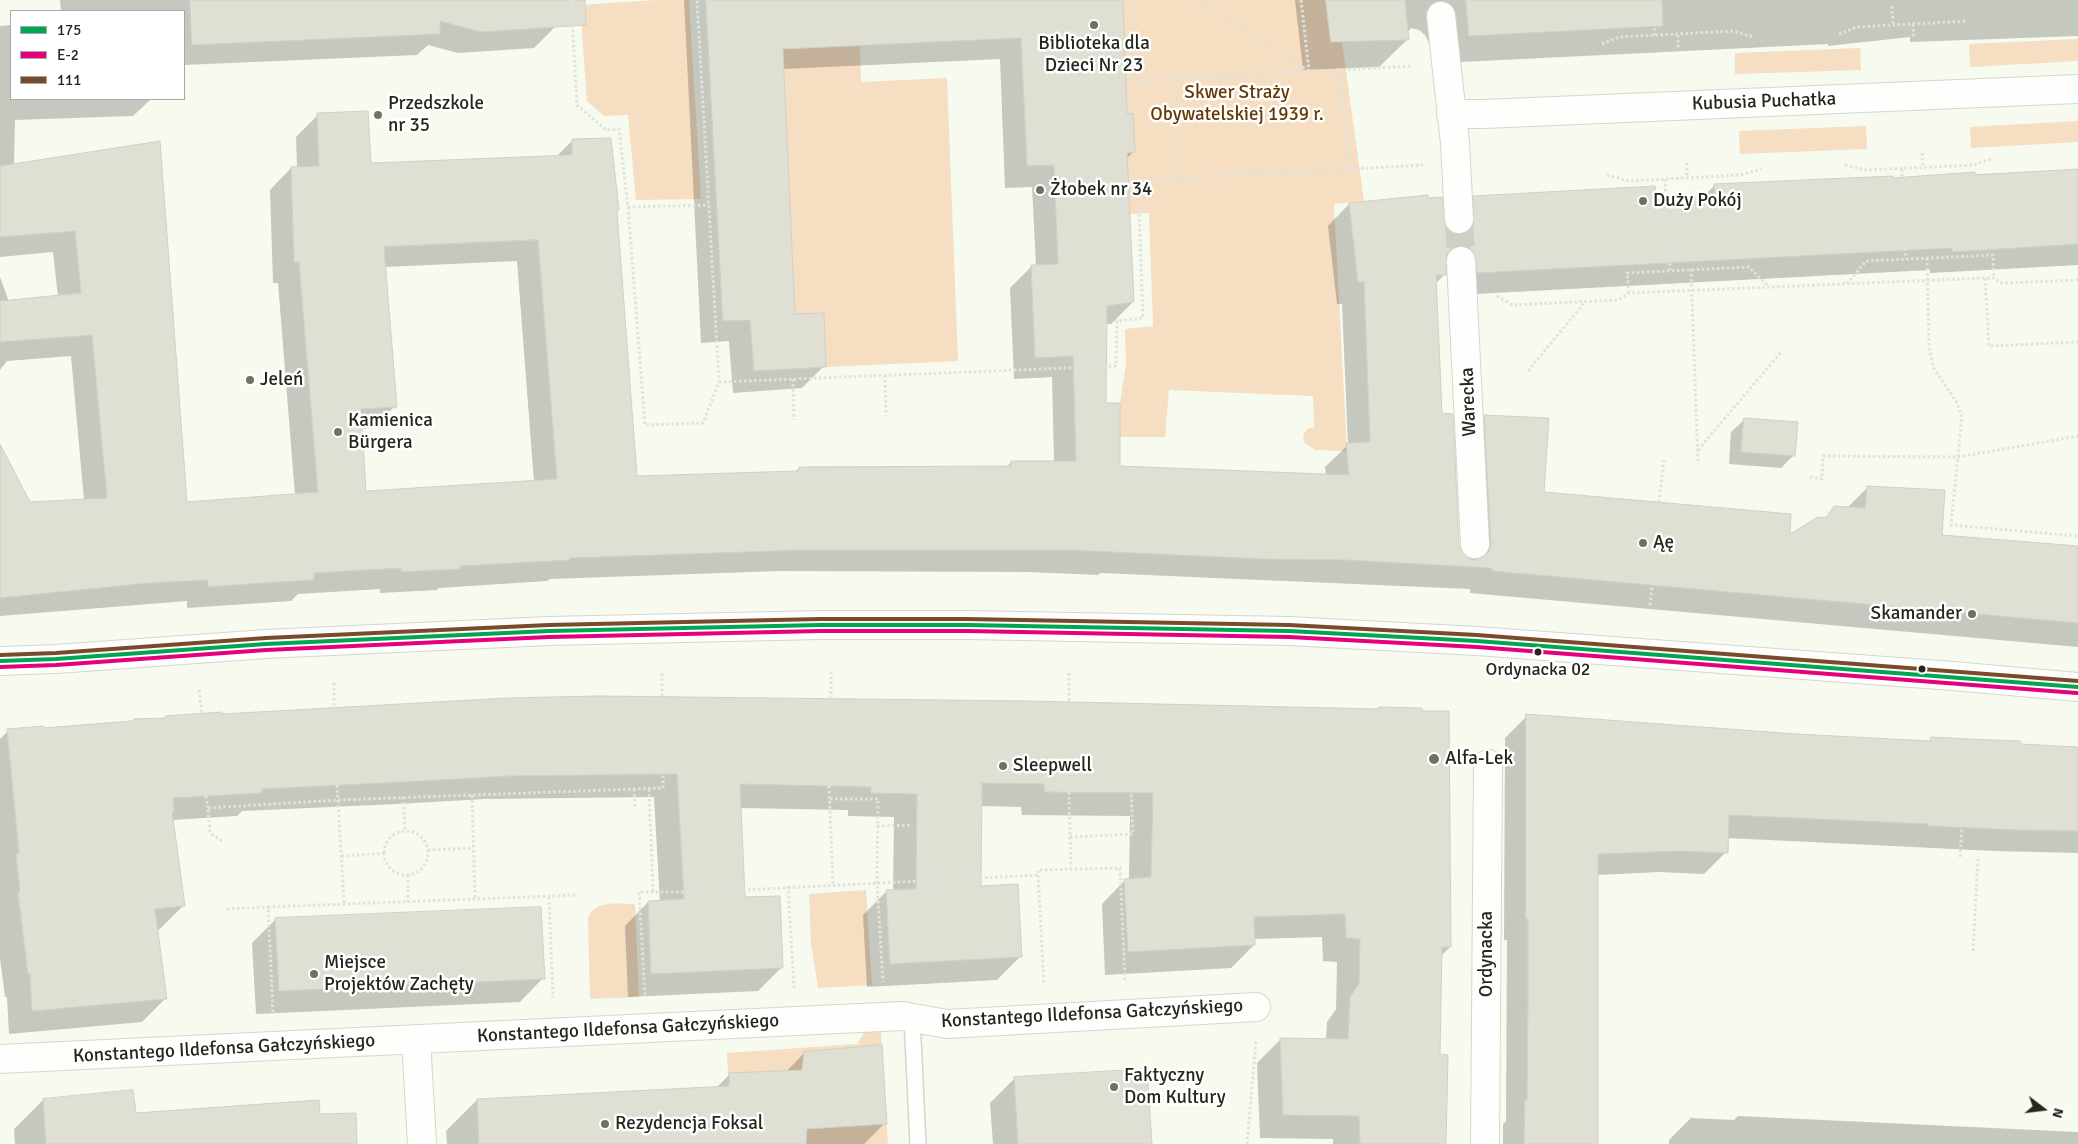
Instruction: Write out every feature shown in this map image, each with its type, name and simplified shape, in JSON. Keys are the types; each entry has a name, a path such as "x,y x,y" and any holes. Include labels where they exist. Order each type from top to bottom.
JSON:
{"street":[{"path":"1440,16 1455,143 1459,218"},
{"name":"Kubusia Puchatka","path":"1451,114 2078,89"},
{"name":"Warecka","path":"1461,261 1474,544"},
{"path":"0,661 303,642 549,631 783,626 967,625 1289,631 1477,641 2078,687"},
{"name":"Ordynacka","path":"1485,1144 1488,764"},
{"name":"Konstantego Ildefonsa Gałczyńskiego","path":"0,1059 884,1017 912,1018 947,1024 1256,1007"},
{"path":"416,1039 422,1144"}],"lane":[{"path":"912,1018 918,1144"}],"path":[{"path":"571,0 578,105 606,130 619,129 628,207 645,425 702,422 719,382 697,0"},
{"path":"1132,0 1135,81 1418,66"},
{"path":"1197,0 1309,72"},
{"path":"1301,0 1309,72"},
{"path":"1892,6 1893,25"},
{"path":"1654,18 1655,36"},
{"path":"1839,34 1856,26 1967,21"},
{"path":"1913,24 1914,40"},
{"path":"1602,44 1619,37 1733,31 1752,37"},
{"path":"1678,34 1678,50"},
{"path":"1338,70 1351,169"},
{"path":"1171,79 1175,178"},
{"path":"1922,153 1923,168"},
{"path":"1845,165 1866,170 1902,169 1973,165 1991,159"},
{"path":"1687,163 1688,178"},
{"path":"719,382 1116,366 1117,321 1143,318 1138,180 1424,165"},
{"path":"1607,175 1629,181 1740,175 1762,169"},
{"path":"1902,169 1902,185"},
{"path":"1665,179 1666,198"},
{"path":"628,207 709,205"},
{"path":"1906,242 1906,260"},
{"path":"1669,253 1670,270"},
{"path":"1847,284 1866,261 1992,255 1994,278 2000,284 2078,280"},
{"path":"1927,258 1929,345 1933,367 1957,403 1962,417 1951,525 2078,536"},
{"path":"1629,293 1627,273 1749,266 1770,287"},
{"path":"1691,269 1698,464"},
{"path":"1985,278 1989,346 2078,342"},
{"path":"1494,294 1512,305 1618,300 1629,293 1994,278"},
{"path":"1528,370 1586,301"},
{"path":"1698,451 1782,351"},
{"path":"885,375 886,416"},
{"path":"793,379 794,420"},
{"path":"1810,478 1822,479 1823,456 1958,457 2078,436"},
{"path":"1659,502 1664,460"},
{"path":"1650,605 1652,586"},
{"path":"830,671 830,698"},
{"path":"662,673 662,696"},
{"path":"1069,673 1069,702"},
{"path":"334,683 334,709"},
{"path":"199,690 202,714"},
{"path":"208,808 338,800 663,788 663,774"},
{"path":"1070,837 1133,834 1131,784"},
{"path":"337,785 344,904"},
{"path":"829,786 833,885"},
{"path":"634,789 635,808"},
{"path":"649,789 653,892"},
{"path":"1068,792 1071,870"},
{"path":"472,795 476,899"},
{"path":"206,796 210,833 222,841"},
{"path":"404,798 405,831"},
{"path":"830,798 878,799 877,883 884,1017"},
{"path":"877,826 910,826"},
{"path":"1960,857 1962,828"},
{"path":"405,831 419,836 424,841 428,850 423,867 418,872 408,875 396,872 391,868 385,854 388,842 392,836 405,831"},
{"path":"428,850 474,848"},
{"path":"342,856 385,854"},
{"path":"1973,951 1978,858"},
{"path":"1045,1018 1038,870 1120,868 1127,1014"},
{"path":"408,875 408,902"},
{"path":"960,879 1038,875"},
{"path":"723,891 788,886 942,880"},
{"path":"788,886 795,996"},
{"path":"645,1003 638,892 705,892"},
{"path":"227,909 576,895"},
{"path":"549,897 554,1005"},
{"path":"268,906 273,1018"},
{"path":"1248,1144 1257,1027 1256,1007"}],"green space":[{"path":"656,0 689,0 701,199 636,200 628,115 604,116 587,101 580,5"},
{"name":"Skwer Straży Obywatelskiej 1939 r.","path":"1123,0 1326,0 1331,42 1342,42 1364,201 1334,204 1347,451 1315,450 1304,442 1303,436 1307,429 1314,427 1313,396 1169,390 1165,437 1120,437 1120,403 1126,364 1125,329 1153,326 1149,213 1130,214 1127,153 1135,152 1133,114 1127,114"},
{"path":"2078,39 2078,61 1970,67 1969,44"},
{"path":"860,46 861,82 947,78 958,361 826,367 824,313 795,314 784,68 779,49"},
{"path":"1860,48 1861,70 1735,74 1735,53"},
{"path":"2078,121 2078,142 1971,148 1970,127"},
{"path":"1866,126 1867,149 1740,154 1739,131"},
{"path":"866,890 872,985 818,988 811,943 809,894"},
{"path":"615,903 635,904 639,997 590,999 588,918 591,912 602,905"},
{"path":"881,1031 888,1144 732,1144 727,1053 858,1044 864,1032"}],"building":[{"path":"190,0 585,0 586,25 481,32 440,21 440,34 192,45"},
{"path":"706,0 1123,0 1127,114 1133,114 1135,152 1127,153 1134,302 1107,306 1106,403 1120,403 1120,466 1349,475 1346,443 1370,442 1364,282 1358,282 1349,203 1428,195 1428,198 1442,197 1446,227 1452,233 1459,235 1468,232 1473,226 1473,196 1655,186 1656,199 1715,196 1714,184 1893,176 1893,178 1975,172 1975,175 2078,169 2078,244 1952,252 1952,248 1477,273 1474,253 1469,247 1461,245 1452,248 1447,254 1446,275 1436,275 1442,413 1453,414 1459,545 1467,558 1475,560 1483,557 1489,552 1491,544 1484,415 1549,418 1544,492 1791,514 1790,534 1818,517 1826,518 1834,506 1865,508 1867,486 1945,490 1942,535 2078,546 2078,623 1492,571 1492,568 1347,560 1263,559 1070,550 803,550 570,558 570,560 460,566 460,569 401,572 401,568 314,573 314,580 208,587 208,580 149,583 0,598 0,444 30,502 107,498 92,335 0,342 0,301 81,293 75,231 0,237 0,166 160,141 187,502 318,492 299,262 294,262 291,167 319,166 317,113 368,111 371,163 572,155 572,139 611,138 619,210 617,211 637,476 798,471 799,467 1011,466 1011,461 1076,461 1073,356 1035,358 1031,265 1058,264 1054,165 1027,166 1021,38 783,49 795,314 824,313 826,367 754,371 750,320 723,321","holes":["538,240 557,479 366,491 361,409 397,407 384,247"]},
{"path":"1326,0 1405,0 1409,40 1331,42"},
{"path":"1466,0 1662,0 1663,26 1469,36"},
{"path":"1744,418 1798,422 1795,456 1741,452"},
{"path":"599,696 1027,701 1378,709 1378,707 1422,708 1422,711 1449,711 1451,947 1442,947 1440,1054 1448,1055 1446,1144 1360,1144 1359,1116 1283,1115 1280,1038 1348,1039 1350,997 1359,984 1360,939 1346,938 1345,914 1254,917 1255,945 1128,952 1124,879 1151,877 1153,793 1045,792 1044,784 982,783 981,886 1018,884 1022,957 890,964 886,890 916,889 917,794 871,793 871,787 740,784 745,897 780,896 783,968 651,974 648,901 684,899 677,774 509,776 262,789 262,793 173,798 174,811 172,811 185,906 155,909 167,999 32,1011 30,974 28,974 18,893 20,892 16,854 19,853 7,729 132,721 134,719 166,718 165,716 222,712 222,714 507,698"},
{"path":"1526,714 1796,734 1931,741 1931,737 2020,741 2021,744 2078,747 2078,831 1928,826 1928,824 1729,815 1728,853 1681,851 1598,854 1598,1144 1524,1144 1525,1100 1527,1100 1528,1004"},
{"path":"541,907 545,979 279,991 275,918"},
{"path":"882,1045 887,1124 807,1129 806,1144 479,1144 477,1099 729,1086 729,1073 802,1070 804,1052"},
{"path":"1147,1069 1152,1144 1018,1144 1014,1077"},
{"path":"133,1090 136,1113 319,1100 320,1114 356,1113 357,1144 46,1144 43,1099"}],"tunnel":[{"path":"1459,219 1461,261"}],"transit line":[{"name":"111","path":"0,655 56,653 266,638 549,625 820,619 967,619 1289,625 1477,635 2078,681"},
{"name":"175","path":"0,661 56,659 266,644 549,631 820,625 967,625 1289,631 1477,641 2078,687"},
{"name":"E-2","path":"0,667 56,665 266,650 549,637 820,631 967,631 1289,637 1477,647 2077,693"}],"place":[{"name":"Biblioteka dla Dzieci Nr 23","path":"1094,25"},
{"name":"Przedszkole nr 35","path":"378,115"},
{"name":"Żłobek nr 34","path":"1040,190"},
{"name":"Duży Pokój","path":"1643,201"},
{"name":"Jeleń","path":"250,380"},
{"name":"Kamienica Bürgera","path":"338,432"},
{"name":"Ąę","path":"1643,543"},
{"name":"Skamander","path":"1972,614"},
{"name":"Ordynacka 02","path":"1538,652"},
{"name":"Alfa-Lek","path":"1434,759"},
{"name":"Sleepwell","path":"1003,766"},
{"name":"Miejsce Projektów Zachęty","path":"314,974"},
{"name":"Faktyczny Dom Kultury","path":"1114,1087"},
{"name":"Rezydencja Foksal","path":"605,1124"}]}
